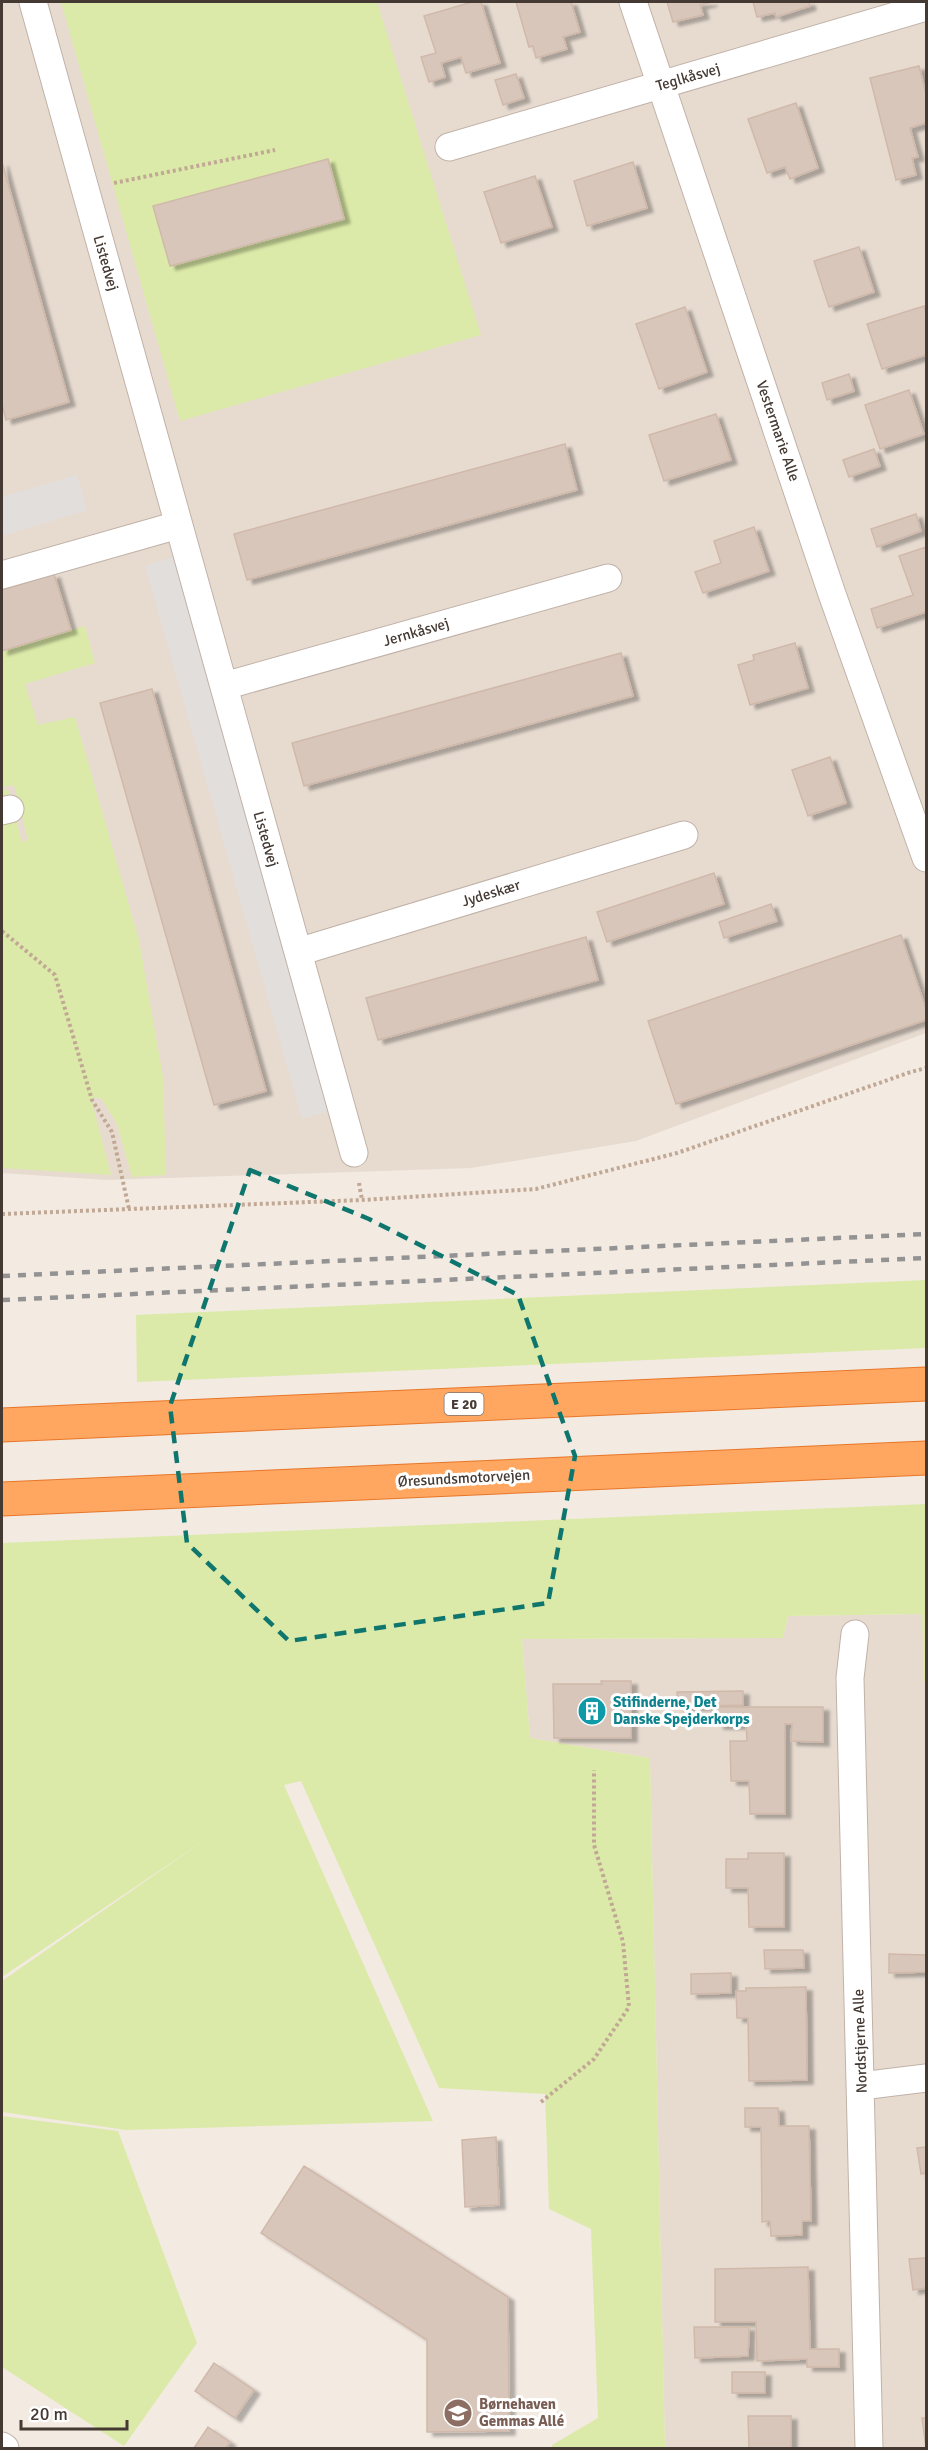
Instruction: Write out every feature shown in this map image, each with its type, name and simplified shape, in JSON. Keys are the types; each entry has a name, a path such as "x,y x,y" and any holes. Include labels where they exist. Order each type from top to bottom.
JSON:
{"highway":[{"name":"E 20","path":"2,1425 927,1384"},
{"name":"Øresundsmotorvejen","path":"2,1499 927,1458"}],"street":[{"name":"Listedvej","path":"33,2 354,1153"},
{"name":"Vestermarie Alle","path":"633,2 829,582 927,858"},
{"name":"Teglkåsvej","path":"449,147 927,7"},
{"path":"2,575 178,525"},
{"name":"Jernkåsvej","path":"224,686 608,578"},
{"name":"Jydeskær","path":"298,952 684,835"},
{"name":"Nordstjerne Alle","path":"855,1634 850,1678 869,2448"},
{"path":"861,2086 927,2078"}],"path":[{"path":"85,189 275,150"},
{"path":"2,931 55,975 92,1100 112,1132 129,1209"},
{"path":"2,1214 362,1200 536,1189 676,1153 900,1075 927,1068"},
{"path":"541,2102 594,2059 629,2007 623,1942 594,1845 594,1770"}],"highlighted area":[{"path":"250,1170 369,1219 518,1295 575,1456 548,1603 289,1641 187,1543 170,1406"}],"shaded area":[{"path":"2,2 926,2 926,1033 636,1141 471,1168 107,1180 2,1173"},
{"path":"77,475 87,510 2,536 2,497"},
{"path":"173,557 328,1111 302,1119 145,566"},
{"path":"923,1614 924,1680 926,1681 926,2448 665,2448 650,1758 530,1738 522,1639 783,1638 788,1616"}],"green space":[{"path":"61,2 377,2 481,335 180,421"},
{"path":"85,626 95,663 25,684 38,725 75,717 139,940 163,1077 166,1175 132,1177 117,1124 101,1098 91,1098 111,1175 2,1168 2,791 8,789 22,842 28,840 14,785 2,787 2,651"},
{"path":"926,1280 926,1348 137,1382 136,1315"},
{"path":"926,1504 926,1681 924,1681 922,1614 788,1616 783,1638 522,1639 530,1738 650,1758 665,2448 552,2448 552,2445 598,2418 591,2229 549,2209 545,2094 439,2088 301,1781 284,1785 433,2121 126,2130 2,2112 2,1981 206,1839 2,1977 2,1543"},
{"path":"2,2116 118,2131 197,2343 124,2446 2,2367"}],"building":[{"path":"472,2 481,2 500,63 466,73 461,57 441,63 445,77 429,82 421,57 436,53 424,16"},
{"path":"516,2 571,2 580,32 563,37 567,49 536,58 533,46 529,47"},
{"path":"667,2 712,2 700,5 703,15 673,22"},
{"path":"753,2 809,2 810,6 776,17 775,13 757,17"},
{"path":"919,66 926,94 926,123 910,128 918,157 912,158 916,175 896,180 870,78"},
{"path":"516,74 524,98 503,105 495,80"},
{"path":"796,103 818,168 790,179 785,167 767,173 748,119"},
{"path":"328,159 344,219 170,266 153,206"},
{"path":"2,162 69,402 6,420 2,404"},
{"path":"633,162 647,208 587,226 574,181"},
{"path":"535,176 552,227 501,243 484,192"},
{"path":"859,247 874,292 829,307 814,261"},
{"path":"924,306 926,355 882,369 867,324"},
{"path":"685,307 707,372 659,389 636,324"},
{"path":"849,374 854,391 827,400 822,383"},
{"path":"909,390 924,434 880,449 865,405"},
{"path":"716,414 731,460 664,481 649,435"},
{"path":"565,444 577,490 247,580 234,534"},
{"path":"874,449 880,466 849,477 843,460"},
{"path":"916,514 921,531 877,547 871,529"},
{"path":"754,527 769,571 703,593 695,572 721,563 714,541"},
{"path":"926,547 926,612 877,628 871,609 913,595 899,556"},
{"path":"54,574 71,630 2,651 2,590"},
{"path":"795,643 808,688 750,705 738,665 754,660 753,655"},
{"path":"621,653 633,696 304,786 292,743"},
{"path":"152,689 266,1091 214,1105 100,703"},
{"path":"830,757 846,803 808,816 792,770"},
{"path":"714,873 724,904 607,942 597,912"},
{"path":"771,904 777,921 724,938 719,922"},
{"path":"901,935 926,1009 926,1020 676,1104 648,1021"},
{"path":"586,937 598,980 378,1040 366,998"},
{"name":"Stifinderne, Det Danske Spejderkorps","path":"601,1681 631,1681 631,1738 554,1738 553,1684 602,1684"},
{"path":"743,1691 743,1705 678,1707 677,1692"},
{"path":"717,1707 823,1707 823,1742 791,1741 792,1724 785,1724 785,1814 750,1814 749,1781 731,1781 730,1741 747,1741 746,1725 718,1725"},
{"path":"748,1853 784,1853 784,1927 749,1927 748,1888 726,1888 726,1859 748,1859"},
{"path":"764,1950 803,1950 804,1968 765,1969"},
{"path":"889,1954 926,1955 926,1972 889,1973"},
{"path":"731,1973 731,1993 691,1994 691,1974"},
{"path":"806,1987 807,2080 749,2081 748,2018 737,2018 736,1991 746,1991 746,1988"},
{"path":"745,2108 778,2108 779,2126 809,2126 811,2221 802,2221 802,2235 771,2236 770,2221 762,2222 761,2127 745,2127"},
{"path":"496,2137 499,2205 465,2207 462,2140"},
{"path":"926,2147 926,2173 921,2174 917,2148"},
{"path":"304,2166 508,2297 509,2431 427,2432 427,2340 261,2233"},
{"path":"926,2258 926,2288 913,2290 909,2259"},
{"path":"808,2267 810,2349 839,2349 839,2367 807,2367 807,2359 757,2361 756,2322 715,2322 715,2269"},
{"path":"694,2327 749,2327 748,2356 695,2358"},
{"path":"214,2363 254,2390 235,2418 195,2391"},
{"path":"732,2372 765,2372 765,2393 732,2393"},
{"path":"748,2416 791,2416 791,2448 749,2448"},
{"path":"922,2418 926,2418 926,2448"},
{"path":"208,2427 230,2442 226,2448 194,2448"}],"railway":[{"path":"2,1276 926,1234"},
{"path":"2,1300 926,1258"}],"place":[{"name":"Stifinderne, Det Danske Spejderkorps","path":"592,1711"},
{"name":"Børnehaven Gemmas Allé","path":"458,2413"}]}
